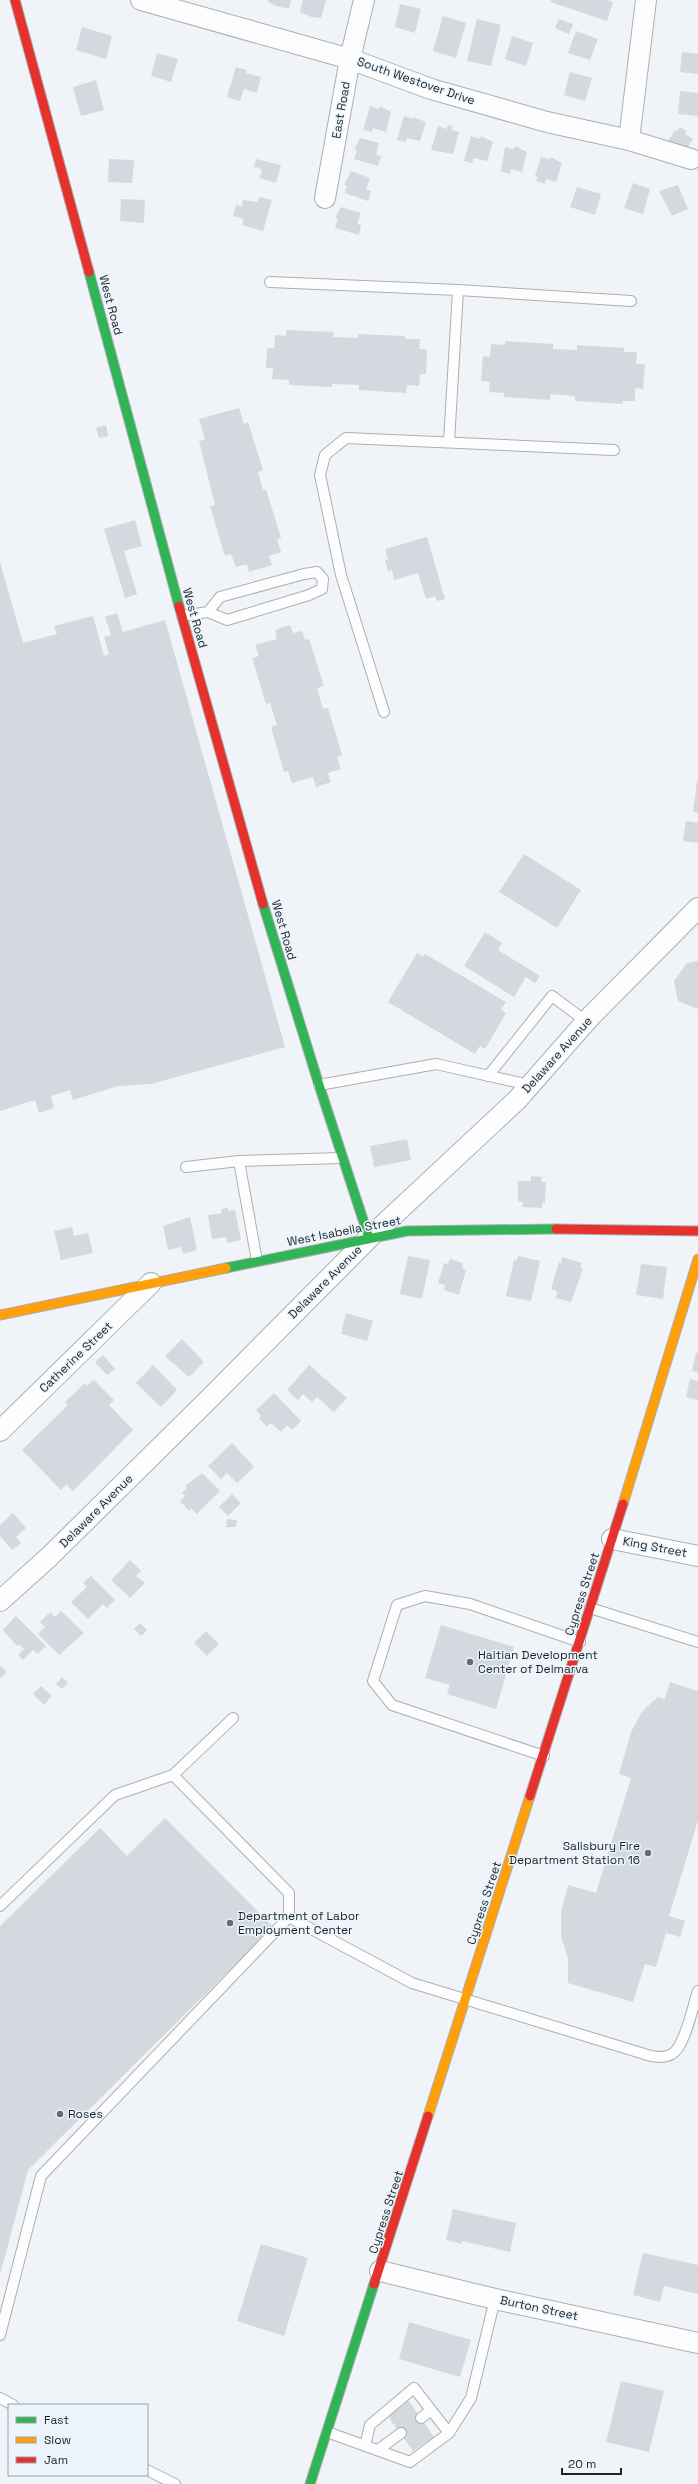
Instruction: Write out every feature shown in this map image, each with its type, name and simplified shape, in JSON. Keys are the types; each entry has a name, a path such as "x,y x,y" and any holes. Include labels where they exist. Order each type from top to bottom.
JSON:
{"street":[{"name":"West Road","path":"15,0 182,616 286,983 369,1238"},
{"name":"South Westover Drive","path":"141,0 350,59 431,89 525,116 629,140 691,159"},
{"name":"East Road","path":"325,198 350,59 364,0"},
{"path":"629,140 646,0"},
{"name":"Delaware Avenue","path":"0,1601 49,1557 369,1238 530,1085 586,1022 698,908"},
{"name":"West Isabella Street","path":"0,1315 407,1231 451,1229 698,1231"},
{"name":"Cypress Street","path":"310,2484 380,2271 544,1756 698,1259"},
{"name":"Catherine Street","path":"0,1431 151,1283"},
{"name":"King Street","path":"612,1539 698,1556"},
{"path":"678,1552 698,1543"},
{"name":"Burton Street","path":"380,2271 495,2299 698,2343"}],"lane":[{"path":"270,282 458,290 631,302"},
{"path":"449,442 458,290"},
{"path":"384,712 341,575 320,475 324,455 346,438 614,450"},
{"path":"182,616 208,612 227,620 309,596 322,589 323,579 317,572 304,574 220,597 208,612"},
{"path":"323,579 341,575"},
{"path":"488,1076 552,996 586,1022"},
{"path":"319,1085 436,1064 530,1085"},
{"path":"186,1167 239,1161 342,1158"},
{"path":"239,1161 257,1261"},
{"path":"544,1756 392,1705 373,1681 397,1605 425,1596 470,1604 580,1642"},
{"path":"590,1608 698,1642"},
{"path":"0,1906 114,1795 173,1775 233,1718"},
{"path":"0,2335 41,2176 289,1917 289,1893 173,1775"},
{"path":"289,1917 412,1983 660,2057 672,2054 679,2046 698,1991"},
{"path":"327,2432 410,2462 449,2433 471,2398 495,2299"},
{"path":"365,2446 370,2425 414,2388 449,2433"},
{"path":"0,2398 11,2404"},
{"path":"421,2418 431,2410"},
{"path":"378,2450 401,2433"},
{"path":"148,2470 175,2484"}],"building":[{"path":"268,0 291,0 289,9 276,6 268,2"},
{"path":"303,0 326,0 321,18 311,17 300,12"},
{"path":"551,0 606,0 613,2 607,21 551,2"},
{"path":"400,4 421,9 415,33 395,27"},
{"path":"443,16 466,23 456,58 433,51"},
{"path":"477,19 501,25 491,66 467,61"},
{"path":"559,19 573,24 569,34 555,28"},
{"path":"82,27 112,36 106,59 76,50"},
{"path":"576,31 598,39 590,60 568,53"},
{"path":"512,36 533,43 526,66 505,59"},
{"path":"682,52 698,54 698,74 680,72"},
{"path":"157,53 178,59 171,82 151,76"},
{"path":"236,67 247,70 246,73 261,77 257,93 244,89 240,101 227,97"},
{"path":"570,72 592,78 585,101 564,95"},
{"path":"96,80 104,110 81,116 73,87"},
{"path":"680,91 698,93 698,116 678,114"},
{"path":"370,106 379,109 380,106 391,112 386,132 373,128 372,132 363,130"},
{"path":"404,116 413,119 413,117 426,122 420,141 407,138 406,142 397,140"},
{"path":"448,125 452,126 451,130 459,132 453,154 431,150 438,126 447,129"},
{"path":"680,127 687,131 685,134 693,139 683,155 666,144 675,130 677,131"},
{"path":"471,136 480,139 481,136 493,142 487,161 474,158 472,163 464,161"},
{"path":"360,138 379,143 376,155 381,156 378,166 354,159 357,150 354,150"},
{"path":"515,146 527,152 522,172 511,169 510,174 501,171 505,147 514,149"},
{"path":"541,157 550,159 551,157 562,163 556,182 546,179 545,184 536,181 538,177 535,176"},
{"path":"109,159 134,160 132,183 108,182"},
{"path":"256,159 281,165 276,183 260,178 262,169 254,167"},
{"path":"351,171 370,178 366,189 371,191 368,201 345,193 347,185 344,185"},
{"path":"633,183 650,189 643,214 624,208"},
{"path":"678,185 688,209 672,216 659,191"},
{"path":"577,187 601,194 595,215 570,207"},
{"path":"259,197 272,200 263,231 242,225 244,219 233,216 236,205 242,206 243,200 258,202"},
{"path":"121,199 145,200 144,223 120,221"},
{"path":"341,207 361,213 357,224 361,225 359,235 335,228 338,219 335,218"},
{"path":"286,330 334,332 333,337 358,338 358,334 405,336 405,339 420,339 419,349 427,349 426,374 420,374 419,386 407,385 406,393 359,390 359,385 332,384 332,387 289,385 289,380 272,379 273,368 266,368 267,348 274,348 275,335 286,336"},
{"path":"506,341 553,344 553,349 577,350 577,345 624,348 624,352 637,352 636,364 645,364 643,389 635,388 635,401 623,401 622,404 575,401 575,396 550,394 550,400 504,397 504,393 489,392 490,382 481,381 483,356 490,357 491,344 505,345"},
{"path":"239,408 244,424 248,422 263,470 258,472 263,490 266,489 281,538 277,539 281,552 269,556 272,565 249,572 247,564 236,567 231,554 225,556 210,506 215,505 199,441 205,439 199,419"},
{"path":"106,425 108,436 99,438 96,428"},
{"path":"135,520 142,546 124,551 137,594 125,598 104,529"},
{"path":"427,537 445,599 437,601 435,596 426,599 418,573 394,580 392,570 388,571 385,560 388,559 385,549"},
{"path":"0,562 23,643 57,634 54,626 93,616 104,656 109,654 104,637 111,635 105,617 117,613 123,632 165,620 285,1047 151,1084 118,1086 73,1100 70,1090 51,1096 54,1108 39,1113 35,1100 0,1111"},
{"path":"290,625 293,633 302,631 305,640 309,639 324,686 317,688 323,709 328,708 342,755 337,757 341,769 328,773 331,782 316,787 313,777 292,783 288,771 284,772 271,727 277,725 270,703 266,704 252,658 259,656 255,645 277,639 275,630"},
{"path":"698,781 698,813 693,812"},
{"path":"686,821 698,823 698,843 683,841"},
{"path":"524,854 581,890 557,928 499,892"},
{"path":"485,932 502,943 498,950 540,976 535,983 526,977 514,997 464,966"},
{"path":"417,953 423,957 425,954 506,1002 501,1010 506,1013 485,1049 480,1046 475,1054 388,1002"},
{"path":"698,961 698,1009 678,1001 674,981 687,963"},
{"path":"407,1139 411,1160 374,1167 370,1146"},
{"path":"531,1176 542,1177 541,1182 546,1182 545,1203 542,1202 542,1208 522,1207 523,1202 518,1201 518,1181 531,1181"},
{"path":"228,1208 228,1211 235,1210 241,1240 227,1243 226,1237 212,1239 208,1215 222,1213 221,1209"},
{"path":"190,1217 197,1250 183,1254 181,1247 168,1250 163,1226"},
{"path":"72,1227 74,1236 88,1233 93,1253 61,1260 54,1231"},
{"path":"408,1256 430,1260 422,1299 400,1294"},
{"path":"518,1256 540,1261 531,1301 506,1296 514,1260 517,1261"},
{"path":"562,1257 582,1263 580,1268 583,1269 571,1302 556,1298 557,1291 551,1289 559,1262 561,1263"},
{"path":"450,1259 463,1263 462,1268 466,1270 459,1295 444,1290 445,1285 438,1283 444,1263 448,1264"},
{"path":"641,1264 667,1267 663,1299 636,1295"},
{"path":"346,1313 373,1321 367,1341 341,1334"},
{"path":"182,1339 204,1362 189,1377 165,1356"},
{"path":"696,1353 698,1353 698,1372 692,1371"},
{"path":"103,1355 115,1369 107,1375 95,1362"},
{"path":"153,1365 177,1390 161,1407 136,1383"},
{"path":"309,1365 347,1398 334,1412 317,1397 312,1402 303,1394 298,1400 287,1390"},
{"path":"690,1379 698,1381 698,1400 686,1397"},
{"path":"94,1380 114,1400 109,1405 133,1430 73,1491 66,1484 61,1490 22,1450 68,1405 65,1402 85,1383 87,1386"},
{"path":"274,1393 301,1421 292,1430 287,1425 281,1432 271,1423 267,1427 259,1418 261,1416 256,1410"},
{"path":"232,1443 254,1467 237,1483 227,1473 221,1479 208,1466"},
{"path":"202,1473 220,1491 197,1514 191,1508 189,1511 180,1501 185,1496 182,1493 187,1488 185,1486"},
{"path":"232,1494 241,1503 228,1516 219,1507"},
{"path":"13,1513 26,1528 16,1537 21,1543 12,1550 0,1536 0,1525"},
{"path":"227,1519 237,1520 236,1527 226,1527"},
{"path":"130,1560 141,1571 136,1576 145,1583 130,1598 111,1580"},
{"path":"91,1576 115,1600 107,1608 103,1604 88,1619 71,1602 87,1587 83,1583"},
{"path":"61,1611 84,1633 59,1655 38,1634 45,1627 40,1622 50,1612 55,1617"},
{"path":"16,1616 46,1646 38,1654 33,1650 23,1660 18,1655 24,1649 19,1644 17,1646 3,1630"},
{"path":"140,1623 147,1630 141,1636 134,1629"},
{"name":"Haitian Development Center of Delmarva","path":"441,1625 514,1647 496,1709 447,1694 450,1685 425,1678"},
{"path":"206,1631 219,1644 207,1656 194,1643"},
{"path":"0,1665 7,1672 0,1679"},
{"path":"62,1677 68,1683 62,1689 56,1684"},
{"name":"Salisbury Fire Department Station 16","path":"670,1682 698,1691 698,1820 669,1916 685,1921 680,1937 666,1933 656,1967 645,1964 633,2002 568,1983 568,1959 561,1936 561,1912 568,1885 596,1893 631,1778 619,1774 631,1732 642,1712 650,1704 658,1697 665,1699"},
{"path":"41,1686 52,1696 44,1705 33,1694"},
{"path":"165,1818 273,1927 28,2170 0,2275 0,1926 100,1828 127,1856"},
{"path":"453,2209 516,2223 510,2252 462,2241 462,2244 446,2240"},
{"path":"261,2244 308,2258 284,2336 237,2321"},
{"path":"643,2253 698,2265 698,2294 664,2286 660,2302 633,2295"},
{"path":"409,2322 471,2340 460,2377 399,2359"},
{"path":"621,2381 664,2391 649,2452 606,2442"},
{"path":"408,2400 434,2437 413,2451 387,2415"}],"traffic: fast":[{"path":"89,272 179,606"},
{"path":"263,904 319,1085 369,1238"},
{"path":"226,1268 407,1231 556,1229"},
{"path":"310,2484 374,2284"}],"traffic: slow":[{"path":"623,1504 698,1259"},
{"path":"0,1315 226,1268"},
{"path":"428,2116 530,1796"}],"traffic: jam":[{"path":"15,0 89,272"},
{"path":"179,606 263,904"},
{"path":"556,1229 698,1231"},
{"path":"530,1796 623,1504"},
{"path":"374,2284 428,2116"}],"place":[{"name":"Haitian Development Center of Delmarva","path":"470,1662"},
{"name":"Salisbury Fire Department Station 16","path":"648,1853"},
{"name":"Department of Labor Employment Center","path":"230,1923"},
{"name":"Roses","path":"60,2114"}]}
